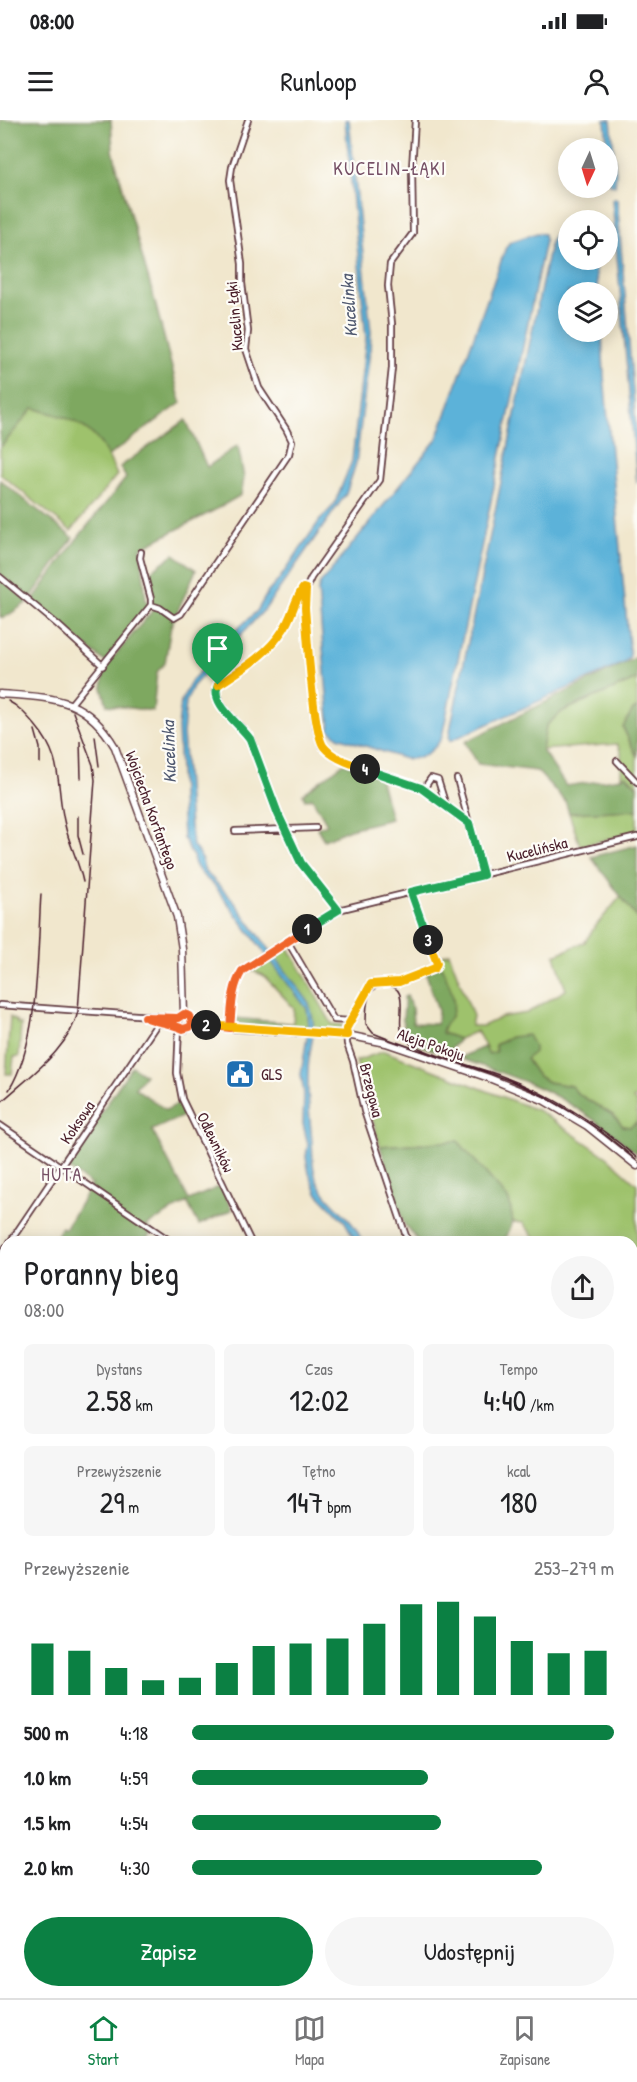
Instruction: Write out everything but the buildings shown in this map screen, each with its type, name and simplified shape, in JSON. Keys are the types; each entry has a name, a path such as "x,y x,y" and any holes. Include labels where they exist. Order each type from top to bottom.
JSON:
{"street":[{"name":"Kucelin Łąki","path":"151,605 160,608 174,618 181,614 199,584 289,454 291,447 292,441 286,429 254,376 246,349 248,332 242,264 230,180 232,167 248,120"},
{"path":"415,120 412,168 413,233 390,264 388,286 392,324 392,368 380,480 311,578 306,589 305,608 316,726 322,746 336,758 423,790 469,823"},
{"path":"71,704 151,605 140,558 141,552"},
{"path":"0,577 103,666"},
{"path":"306,589 303,588 297,597 284,629 271,645 251,663 218,685 216,691 226,713 250,739 285,830 301,863 338,910"},
{"name":"Wojciecha Korfantego","path":"0,694 51,698 71,704 87,715 115,747 179,927 184,1014"},
{"path":"617,761 637,782"},
{"path":"423,790 431,778 438,780 446,806"},
{"path":"458,779 483,875"},
{"path":"235,831 316,828"},
{"name":"Kucelińska","path":"230,1028 232,992 242,971 338,910 637,837"},
{"name":"Brzegowa","path":"406,1236 364,1110 347,1044 346,1029 371,984 399,982 435,968 437,963 411,892"},
{"path":"288,942 334,1020 350,1021"},
{"path":"0,1005 165,1018 180,1025"},
{"path":"145,1017 158,1023 190,1027 192,1023 190,1016 184,1014 180,1025"},
{"name":"Koksowa","path":"14,1236 158,1023 165,1018"},
{"name":"Aleja Pokoju","path":"192,1023 230,1028 347,1035 386,1043 518,1089 543,1100 586,1126 637,1166"},
{"name":"Odlewników","path":"180,1025 177,1073 182,1099 248,1236"},
{"path":"0,1125 163,1236"}],"green space":[{"path":"0,120 111,120 113,150 117,167 181,403 108,456 94,436 77,423 33,408 0,448"},
{"path":"33,408 72,420 89,430 102,445 117,475 71,531 0,474 0,448"},
{"path":"186,420 207,467 238,445 244,478 241,495 141,548 146,601 151,605 105,662 32,601 76,540 126,478 120,467"},
{"path":"0,480 73,538 30,599 0,575"},
{"path":"174,554 196,570 171,626 165,663 157,672 153,711 107,705 102,688 105,667 153,610 147,574"},
{"path":"0,578 28,602 4,618 0,617"},
{"path":"637,657 637,679 563,711 546,726 542,750 566,786 621,778 626,775 637,786 637,810 569,813 565,801 537,771 478,764 465,742"},
{"path":"637,679 637,708 633,710 623,728 637,757 637,786 626,775 621,778 621,753 617,744 542,750 546,726 563,711"},
{"path":"637,708 637,757 623,727 633,710"},
{"path":"344,763 380,777 391,819 350,829 324,840 317,828 327,824 312,798 305,800 303,794"},
{"path":"637,810 637,832 580,846 569,813"},
{"path":"637,845 637,918 591,857"},
{"path":"621,896 637,917 637,1097 633,1099 637,1103 637,1122 630,1127 623,1126 613,1115 578,1094 571,1086 548,1082 537,1075 511,1037 495,1045 496,1052 489,1054 477,1031 459,1039 442,1033 443,1026 452,1015 441,965 437,957 449,953 473,1016 471,1026 483,1026 502,1017 527,1013 566,990 555,955 585,942"},
{"path":"288,946 332,1024 343,1025 341,1030 286,1026 287,1023 293,1023 294,1008 263,975 250,970"},
{"path":"441,965 454,1004 451,1016 442,1033 459,1039 447,1054 411,1041 404,1032 403,1024 404,997 407,996 412,1009 413,1023 437,1024 438,1011 426,973"},
{"path":"10,1017 17,1024 21,1024 19,1057 14,1057 12,1074 6,1074"},
{"path":"235,1018 287,1023 286,1028 239,1024"},
{"path":"528,1035 534,1046 534,1052 526,1059 537,1075 548,1082 571,1086 578,1094 613,1115 623,1126 630,1127 637,1122 637,1154 601,1125 547,1091 459,1058 484,1047 489,1054 496,1052 495,1045 511,1037"},
{"path":"384,1051 539,1111 607,1157 637,1184 637,1236 533,1236 523,1223 513,1222 509,1200 458,1141 380,1146 356,1061"},
{"path":"132,1066 145,1075 135,1088 166,1110 180,1103 186,1115 152,1130 189,1200 221,1186 232,1210 199,1225 187,1202 146,1226 152,1231 148,1236 57,1236 61,1227 65,1229 91,1185 65,1166"},
{"path":"458,1141 509,1200 513,1222 507,1236 414,1236 404,1224 380,1146"}],"water":[{"path":"345,120 349,120 371,332 356,463 346,494 265,609 193,686 186,702 183,733 193,846 200,855 205,871 232,899 308,1001 313,1022 308,1082 314,1170 322,1190 360,1236 353,1236 345,1222 317,1193 309,1173 306,1157 308,1144 303,1124 304,1094 301,1074 309,1025 307,1009 214,885 198,869 183,839 178,727 181,701 192,680 225,646 232,634 257,611 320,520 334,505 352,461 366,338"},
{"path":"605,120 611,120 613,138 606,138"},
{"path":"612,199 617,199 618,210 613,210"},
{"path":"618,211 637,440 637,483 618,267"},
{"path":"558,232 558,270 595,270 597,282 558,282 558,342 602,342 630,656 624,663 450,741 451,725 550,244"},
{"path":"537,233 544,234 545,241 442,737 427,754 405,759 338,737 330,730 318,590 320,584 437,439 506,247 510,242"}],"tram line":[{"path":"637,1158 589,1121 554,1100 536,1091 499,1075 411,1044 402,1031 401,1000 396,989 390,986 380,987 370,994 366,1024 373,1033 530,1089 578,1116 637,1161"}],"railway":[{"path":"8,701 20,709 32,722 51,750 58,773 65,825 83,882"},
{"path":"0,1103 57,1050 74,1025 78,1011 95,780 93,765 73,712"},
{"path":"35,730 40,748 40,763"},
{"path":"95,736 99,766"},
{"path":"80,741 81,778"},
{"path":"78,816 78,835 83,854"},
{"path":"9,1090 27,1046 32,1021 41,894"}],"place":[{"name":"GLS","path":"240,1074"}],"district":[{"name":"KUCELIN-ŁĄKI","path":"390,169"},
{"name":"HUTA","path":"62,1175"}],"route":[{"path":"218,685 217,696 226,713 250,739 278,814 301,863 338,910 242,971 232,992 230,1028 192,1023 190,1027 183,1029 178,1025 158,1023 145,1017 178,1018 184,1014 190,1016 192,1023 200,1024 230,1028 347,1035 346,1029 371,984 399,982 435,968 437,963 411,892 483,875 469,823 421,788 336,758 322,746 316,726 305,608 306,589 303,588 297,597 284,629 271,645 251,663 218,685"}],"water label":[{"name":"Kucelinka","path":"349,306"},
{"name":"Kucelinka","path":"169,752"}]}
